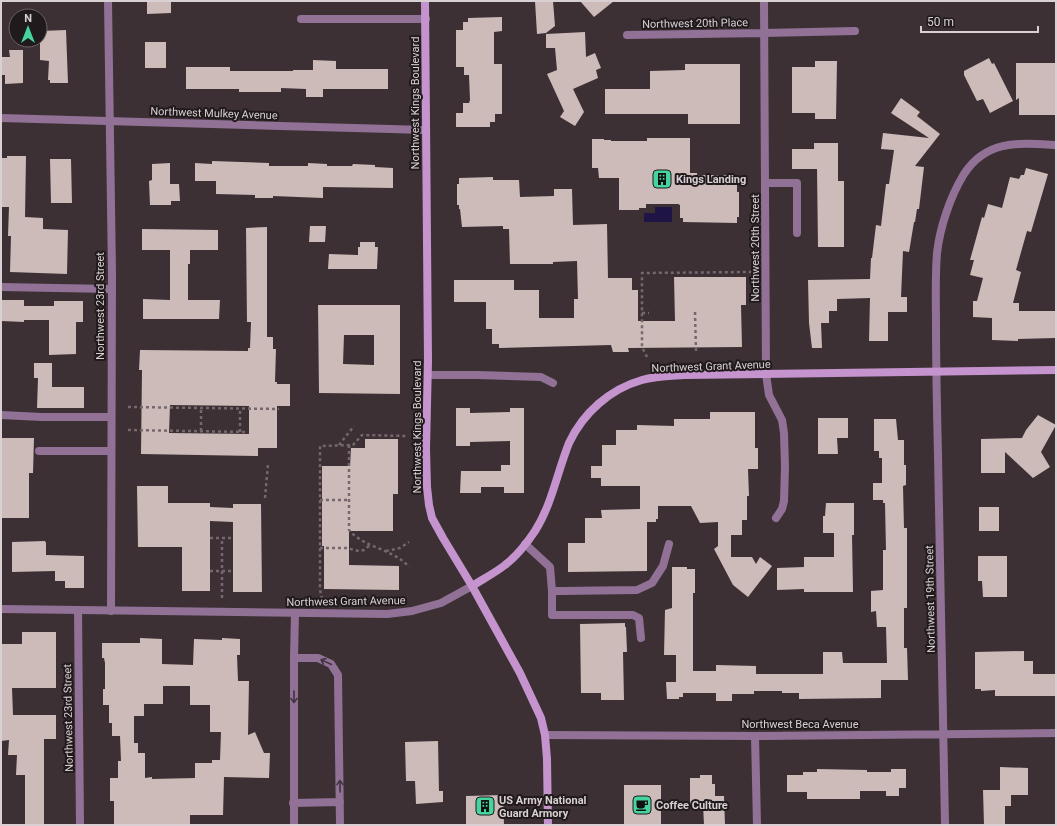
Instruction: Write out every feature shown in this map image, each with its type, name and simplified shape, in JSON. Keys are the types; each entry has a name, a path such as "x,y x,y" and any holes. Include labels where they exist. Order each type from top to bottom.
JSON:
{"main road":[{"name":"Northwest Kings Boulevard","path":"425,1 428,375 426,449 429,504 432,518 472,586 520,673 535,702 541,718 545,736 547,758 548,825"},
{"name":"Northwest Grant Avenue","path":"472,586 506,565 535,531 551,499 569,443 577,429 591,410 607,396 620,388 657,377 1056,370"}],"street":[{"name":"Northwest 23rd Street","path":"108,1 112,289 111,611"},
{"name":"Northwest 20th Street","path":"764,1 766,374 769,395 782,420 785,467 784,501 782,510 776,518"},
{"path":"301,19 426,19"},
{"name":"Northwest 20th Place","path":"627,35 855,31"},
{"name":"Northwest Mulkey Avenue","path":"1,118 426,130"},
{"name":"Northwest 19th Street","path":"945,825 936,372 937,251 944,220 955,191 965,173 979,158 990,150 1012,143 1056,145"},
{"path":"765,183 798,183 798,233"},
{"path":"1,287 112,289"},
{"path":"428,375 541,377 553,383"},
{"path":"1,415 42,417 111,417"},
{"path":"40,451 111,451"},
{"path":"525,544 550,567 552,615 633,615 640,618 641,638"},
{"path":"552,591 637,590 652,583 663,566 669,544"},
{"name":"Northwest Grant Avenue","path":"1,609 387,614 412,611 441,603 472,586"},
{"name":"Northwest 23rd Street","path":"78,610 80,825"},
{"path":"294,825 294,658 296,613"},
{"path":"294,658 318,658 331,664 338,675 340,825"},
{"name":"Northwest Beca Avenue","path":"545,736 755,736 1056,733"},
{"path":"755,736 757,825"},
{"path":"293,803 340,802"}],"path":[{"path":"647,357 642,347 642,273 752,272"},
{"path":"695,312 696,351"},
{"path":"642,313 649,313"},
{"path":"128,407 279,409"},
{"path":"201,408 201,431"},
{"path":"240,409 240,432"},
{"path":"338,446 354,426"},
{"path":"128,430 248,432"},
{"path":"322,599 320,590 320,446 354,445 362,435 406,436"},
{"path":"349,445 349,530 359,538 405,562 409,567"},
{"path":"265,498 268,464"},
{"path":"320,500 349,500"},
{"path":"210,538 233,538"},
{"path":"222,538 222,598"},
{"path":"385,551 400,548 409,542"},
{"path":"320,548 346,548 359,551 364,550 371,544"},
{"path":"210,571 233,571"},
{"path":"504,816 532,816"}],"shaded area":[{"path":"655,207 672,207 672,222 644,222 644,213 655,213"}],"building":[{"path":"147,1 171,1 171,13 147,14"},
{"path":"535,1 553,1 555,26 546,33 537,34"},
{"path":"580,1 614,1 594,17"},
{"path":"502,17 502,31 494,32 494,64 502,64 502,114 495,114 495,122 490,122 490,127 456,127 456,113 463,113 463,103 469,103 470,100 469,75 464,75 464,67 456,67 456,30 463,30 463,22 468,22 468,18"},
{"path":"66,30 68,83 50,83 50,80 48,80 49,61 40,60 40,48 48,48 48,31"},
{"path":"585,32 586,57 595,53 601,68 596,70 598,78 573,89 584,112 575,126 560,117 564,111 547,74 557,70 555,48 546,48 546,34"},
{"path":"145,42 166,42 166,68 145,68"},
{"path":"9,50 23,50 23,83 5,84 5,75 1,75 1,57 10,57"},
{"path":"989,58 992,64 994,63 1013,101 990,113 983,99 977,101 964,75 964,71"},
{"path":"313,60 336,61 336,69 388,69 388,89 323,89 323,97 306,97 306,89 281,88 281,92 239,92 239,89 186,89 186,67 230,67 230,71 313,70"},
{"path":"815,61 837,61 836,119 815,119 815,113 792,113 792,67 815,67"},
{"path":"1016,63 1056,63 1056,115 1019,115 1019,98 1016,100"},
{"path":"685,64 740,64 740,124 688,124 688,114 605,114 605,89 650,89 650,71 685,70"},
{"path":"901,98 920,112 917,116 940,134 915,166 924,167 919,209 917,209 909,252 903,251 901,297 907,297 907,312 888,312 888,341 869,341 870,298 837,299 837,311 829,311 829,323 821,323 822,348 812,348 809,323 808,280 870,279 871,258 876,225 881,226 886,184 889,184 894,150 881,149 883,133 929,138 891,113"},
{"name":"Kings Landing","path":"647,138 690,138 690,173 697,173 697,175 735,175 735,181 737,181 737,192 739,192 739,217 737,217 737,223 683,222 683,218 680,218 680,205 678,204 646,204 646,208 639,208 639,210 619,210 619,178 599,178 598,168 592,168 592,139 604,139 611,141 647,141"},
{"path":"814,143 838,143 838,181 844,181 844,247 818,247 817,169 792,169 792,149 814,149"},
{"path":"7,156 26,156 25,217 43,218 43,229 68,230 67,274 10,272 11,236 8,236 9,207 1,207 1,158 7,158"},
{"path":"50,159 71,159 72,203 51,203"},
{"path":"212,161 269,163 269,166 308,166 308,163 327,164 327,166 352,166 353,164 375,165 375,167 393,168 393,188 323,187 323,198 273,196 273,198 255,198 255,195 216,194 216,181 195,181 195,163 212,164"},
{"path":"170,163 170,184 179,184 180,201 171,201 171,205 150,205 149,181 152,180 152,164"},
{"path":"1026,168 1048,174 1031,232 1027,231 1016,270 1021,272 1013,303 1019,303 1019,311 1056,311 1055,338 1018,339 1018,341 992,340 992,318 973,317 973,301 977,301 983,278 970,275 974,260 970,260 982,217 984,218 988,204 1002,208 1010,177 1019,179 1021,175 1024,175"},
{"path":"493,177 493,180 519,180 520,197 554,196 554,189 572,189 573,225 607,224 608,278 632,278 632,290 638,290 638,321 675,321 674,277 746,277 746,305 741,305 742,347 628,348 629,352 613,352 611,345 499,348 499,344 492,344 492,329 486,329 486,302 454,302 454,280 514,280 514,290 539,290 539,318 574,318 574,299 578,299 577,261 553,262 553,264 510,264 509,229 503,229 503,226 462,227 460,209 459,205 457,205 457,184 459,184 459,178"},
{"path":"310,226 326,226 325,242 309,242"},
{"path":"267,227 267,337 273,337 273,349 276,349 275,382 277,382 277,384 290,384 290,406 277,406 277,448 258,448 258,456 141,454 142,370 139,370 140,350 248,351 248,348 250,348 251,322 247,322 246,228","holes":["170,405 249,406 249,434 169,433"]},
{"path":"142,229 218,230 218,250 190,250 190,264 188,264 188,300 220,300 219,319 143,319 143,299 170,300 170,250 142,250"},
{"path":"360,242 375,242 375,247 378,247 377,269 328,269 329,254 358,255 358,247 360,247"},
{"path":"1,300 24,300 24,306 54,306 54,301 83,301 83,322 76,322 76,354 49,355 49,320 24,320 24,322 1,321"},
{"path":"318,305 400,305 400,394 319,393","holes":["344,335 374,335 374,365 343,364"]},
{"path":"34,363 52,363 52,387 84,387 84,408 37,408 38,378 34,378"},
{"path":"456,408 470,408 470,413 510,412 510,408 524,408 524,493 504,493 504,487 481,487 481,493 460,493 461,471 501,471 501,465 510,465 510,441 470,442 470,446 456,446"},
{"path":"710,412 755,412 755,448 758,448 758,469 748,469 749,496 747,496 747,520 742,520 742,535 731,535 731,557 752,557 756,564 760,557 772,566 748,597 733,585 714,549 718,546 718,522 700,523 691,506 658,506 658,519 656,519 656,522 647,522 647,571 568,572 568,543 585,543 585,518 602,518 601,510 640,509 640,486 601,486 601,478 591,478 591,466 602,466 602,445 616,445 616,430 637,430 637,425 674,426 674,419 710,419"},
{"path":"1038,415 1056,425 1041,452 1050,467 1033,478 1005,452 1005,473 981,473 981,439 1022,438 1026,430"},
{"path":"818,418 848,418 848,438 837,438 838,454 818,454"},
{"path":"874,419 896,419 898,440 904,440 906,485 903,486 904,528 907,528 907,608 904,608 904,648 907,648 908,680 881,680 881,698 799,699 799,693 782,693 782,691 754,691 754,694 732,694 732,701 716,701 716,693 683,693 683,697 679,697 679,699 667,699 666,682 676,682 676,655 664,655 665,610 672,608 672,567 687,567 687,569 695,569 695,593 693,593 693,671 716,671 716,665 756,666 756,674 823,674 823,652 842,652 843,663 887,663 886,627 877,627 876,611 871,612 871,591 883,590 883,550 886,550 885,503 883,503 883,500 873,500 873,483 882,483 882,458 879,458 879,451 874,451"},
{"path":"1,438 34,438 33,473 29,473 29,518 1,518"},
{"path":"365,439 398,439 398,494 393,494 393,531 349,531 349,565 399,566 399,590 324,589 324,546 322,546 322,466 350,466 351,448 365,448"},
{"path":"137,486 168,486 168,503 210,503 210,507 233,508 233,504 261,504 262,592 233,592 233,522 210,521 210,591 182,591 182,547 138,547"},
{"path":"826,503 854,503 854,535 852,535 853,592 804,592 804,589 777,590 777,568 804,567 804,557 834,557 834,533 823,533 823,516 825,516"},
{"path":"979,507 999,507 999,531 979,531"},
{"path":"45,541 46,555 84,556 84,588 65,588 65,581 55,581 55,571 12,572 12,542"},
{"path":"978,556 1007,556 1007,597 983,597 982,581 978,581"},
{"path":"625,623 627,652 623,652 624,700 601,700 601,693 581,693 580,624"},
{"path":"22,632 56,632 56,688 12,688 13,715 56,715 56,739 44,739 44,825 25,825 25,775 16,775 17,755 8,755 9,740 1,741 1,644 22,644"},
{"path":"140,638 162,639 162,664 193,665 194,639 240,639 240,655 237,655 238,681 249,681 248,735 255,732 264,753 270,753 269,778 224,777 223,815 190,815 190,825 114,825 114,801 110,801 110,778 118,778 118,761 121,761 120,736 112,736 112,723 109,723 109,705 103,705 103,689 105,689 105,663 104,658 102,658 102,643 140,643","holes":["163,686 190,686 190,705 210,705 210,732 221,732 220,760 212,760 212,763 195,763 195,778 145,778 145,753 138,753 138,743 134,743 134,716 144,716 144,704 163,704"]},
{"path":"1024,651 1024,661 1033,661 1033,674 1056,674 1056,696 995,696 995,690 981,691 981,689 975,689 975,652"},
{"path":"438,741 439,791 443,791 443,802 416,804 415,781 406,781 405,742"},
{"path":"1000,767 1028,768 1028,795 1011,795 1011,806 1005,806 1005,825 984,825 983,790 1000,790"},
{"path":"817,769 891,772 891,769 906,769 906,788 899,788 899,796 886,796 886,791 860,791 860,799 807,799 807,792 787,792 787,775 803,775 803,772 817,772"},
{"path":"700,775 712,775 712,784 715,784 715,796 724,796 725,825 704,825 703,804 690,804 690,778 700,778"},
{"name":"Coffee Culture","path":"624,785 661,785 661,825 624,825"},
{"name":"US Army National Guard Armory","path":"503,795 504,825 466,825 466,796"}],"place":[{"name":"Kings Landing","path":"662,179"},
{"name":"Coffee Culture","path":"642,805"},
{"name":"US Army National Guard Armory","path":"485,806"}]}
